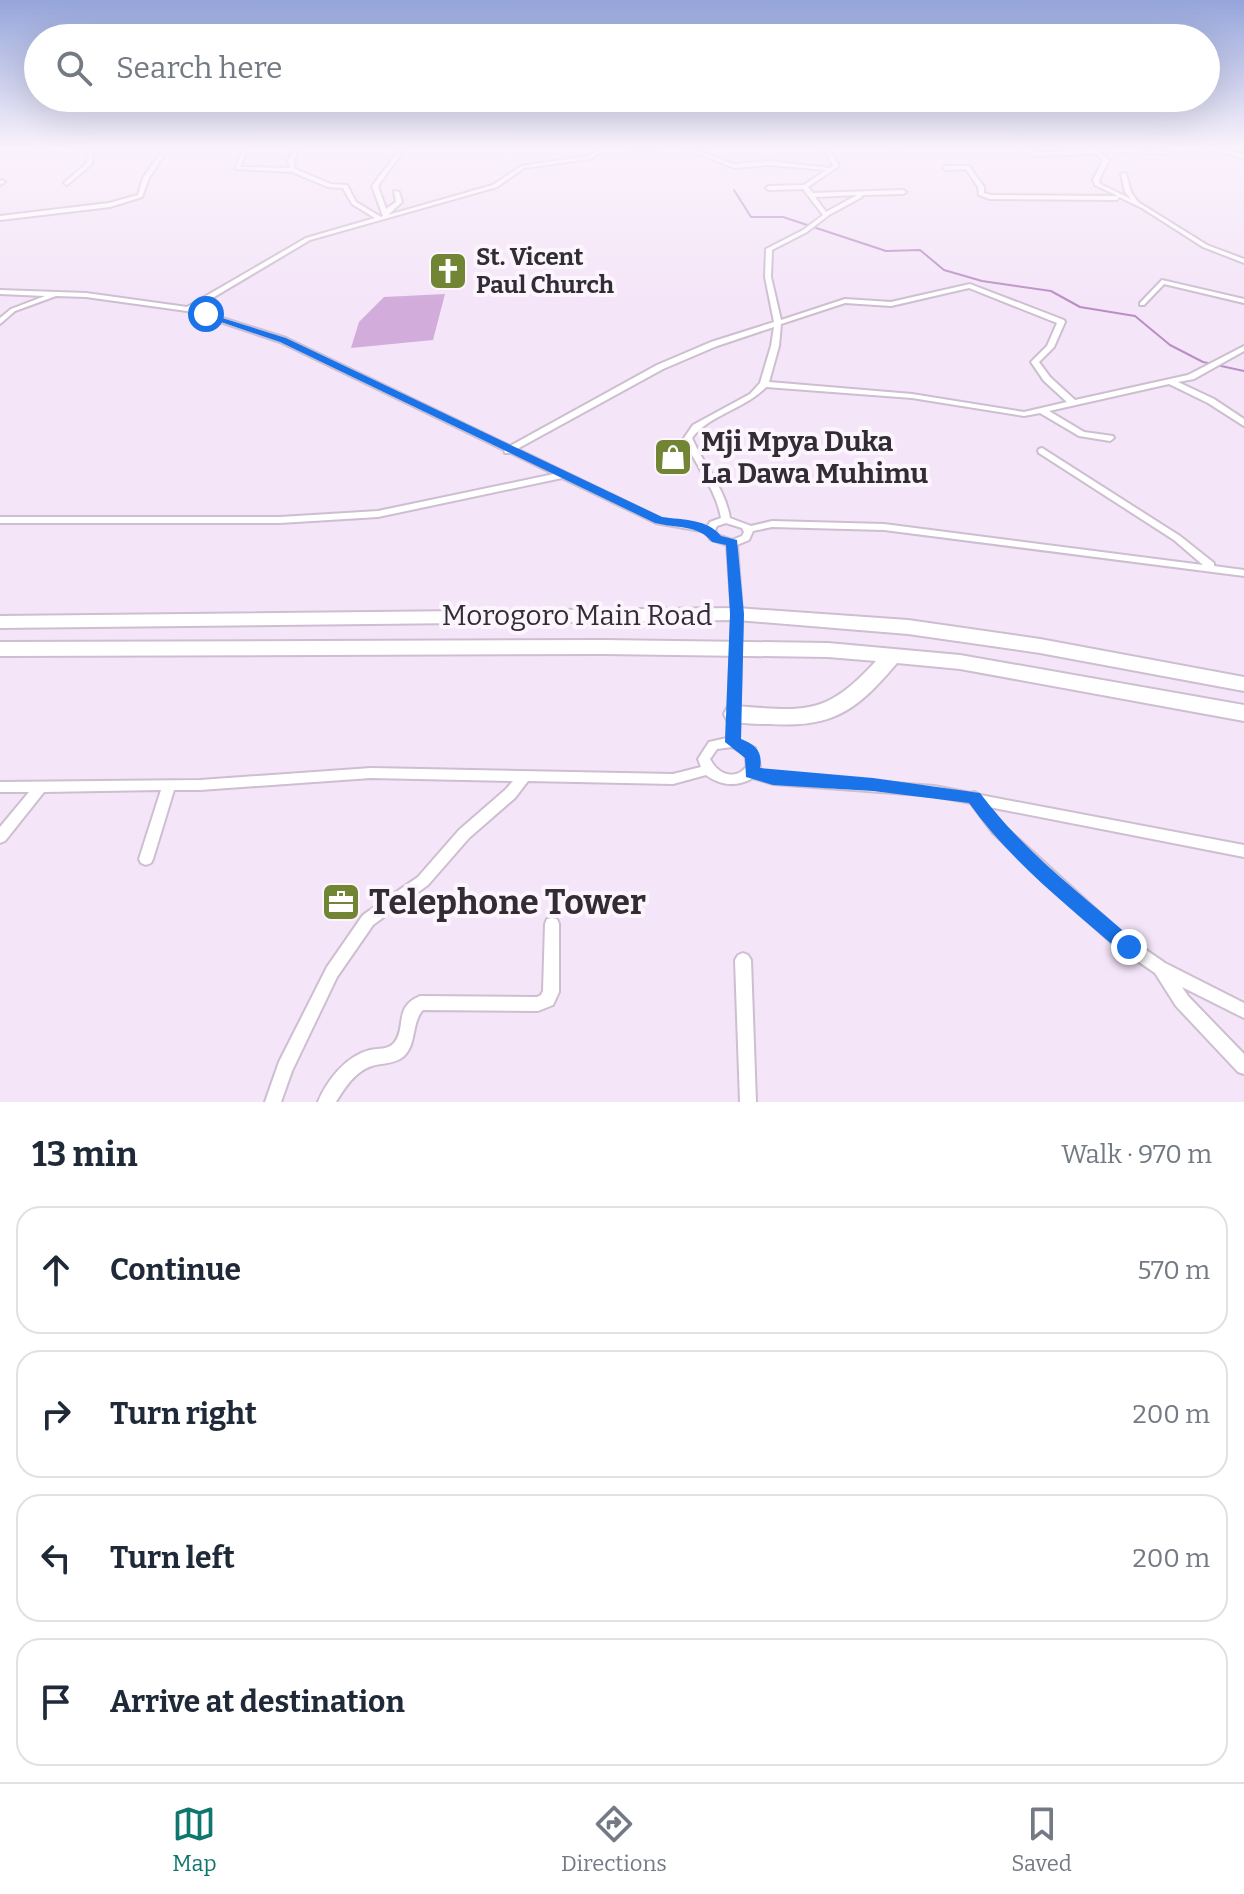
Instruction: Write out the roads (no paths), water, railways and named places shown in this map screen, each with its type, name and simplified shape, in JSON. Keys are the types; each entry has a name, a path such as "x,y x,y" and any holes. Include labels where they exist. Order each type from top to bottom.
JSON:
{"highway":[{"name":"Morogoro Main Road","path":"0,622 737,614 922,629 1040,646 1244,684"},
{"name":"Morogoro Main Road","path":"0,649 828,650 960,662 1244,713"},
{"path":"735,714 796,718 831,714 856,697 892,656"}],"street":[{"path":"0,218 110,205 129,199"},
{"path":"352,199 383,216"},
{"path":"379,199 383,216"},
{"path":"383,216 398,199"},
{"path":"188,309 297,243 445,199"},
{"path":"815,199 826,214"},
{"path":"726,520 717,487 693,453 688,438 696,427 753,396 764,384 778,323 769,286 769,249 805,231 826,214 854,199"},
{"path":"1128,199 1141,205"},
{"path":"1134,199 1205,246 1244,261"},
{"path":"1142,304 1162,282 1244,301"},
{"path":"508,451 660,367 778,323 845,301 891,304 970,286 1061,322 1050,347 1035,362 1047,379 1073,403"},
{"path":"0,292 58,293 188,309 283,340 508,451 565,474 659,521 710,530 716,539 732,543 746,538 748,529"},
{"path":"0,322 13,310 58,293"},
{"path":"764,384 912,396 1013,414 1191,377 1244,348"},
{"path":"1168,381 1211,401 1244,423"},
{"path":"1041,410 1082,434 1110,438"},
{"path":"1042,451 1177,538 1211,567"},
{"path":"0,520 280,520 378,514 565,474"},
{"path":"710,530 713,524 726,520 742,523 748,529"},
{"path":"748,529 772,524 884,527 1242,570"},
{"path":"732,543 737,614 733,742"},
{"path":"733,742 746,747 754,756 751,772 740,779 726,780 708,770 704,759 708,749 719,743 733,742"},
{"path":"0,787 169,786 371,773 673,779 708,770"},
{"path":"751,772 773,779 873,785 974,797 1244,851"},
{"path":"273,1102 285,1068 332,972 368,920 423,881 464,834 510,794 524,777"},
{"path":"146,859 169,786"},
{"path":"0,837 40,787"},
{"path":"974,797 998,829 1030,861 1118,939 1160,968 1244,1011"},
{"path":"326,1102 351,1068 368,1058 393,1055 402,1047 408,1014 420,1003 538,1004 547,1000 551,992 552,924"},
{"path":"743,960 748,1102"},
{"path":"1160,968 1182,1001 1244,1066"}],"waterway":[{"path":"740,199 751,217 783,217 886,251 920,250 944,270 982,281 1051,291 1080,307 1135,316 1170,345 1203,362 1244,371"}],"place":[{"name":"St. Vicent Paul Church","path":"448,271"},
{"name":"Mji Mpya Duka La Dawa Muhimu","path":"673,457"},
{"name":"Telephone Tower","path":"341,902"}]}
